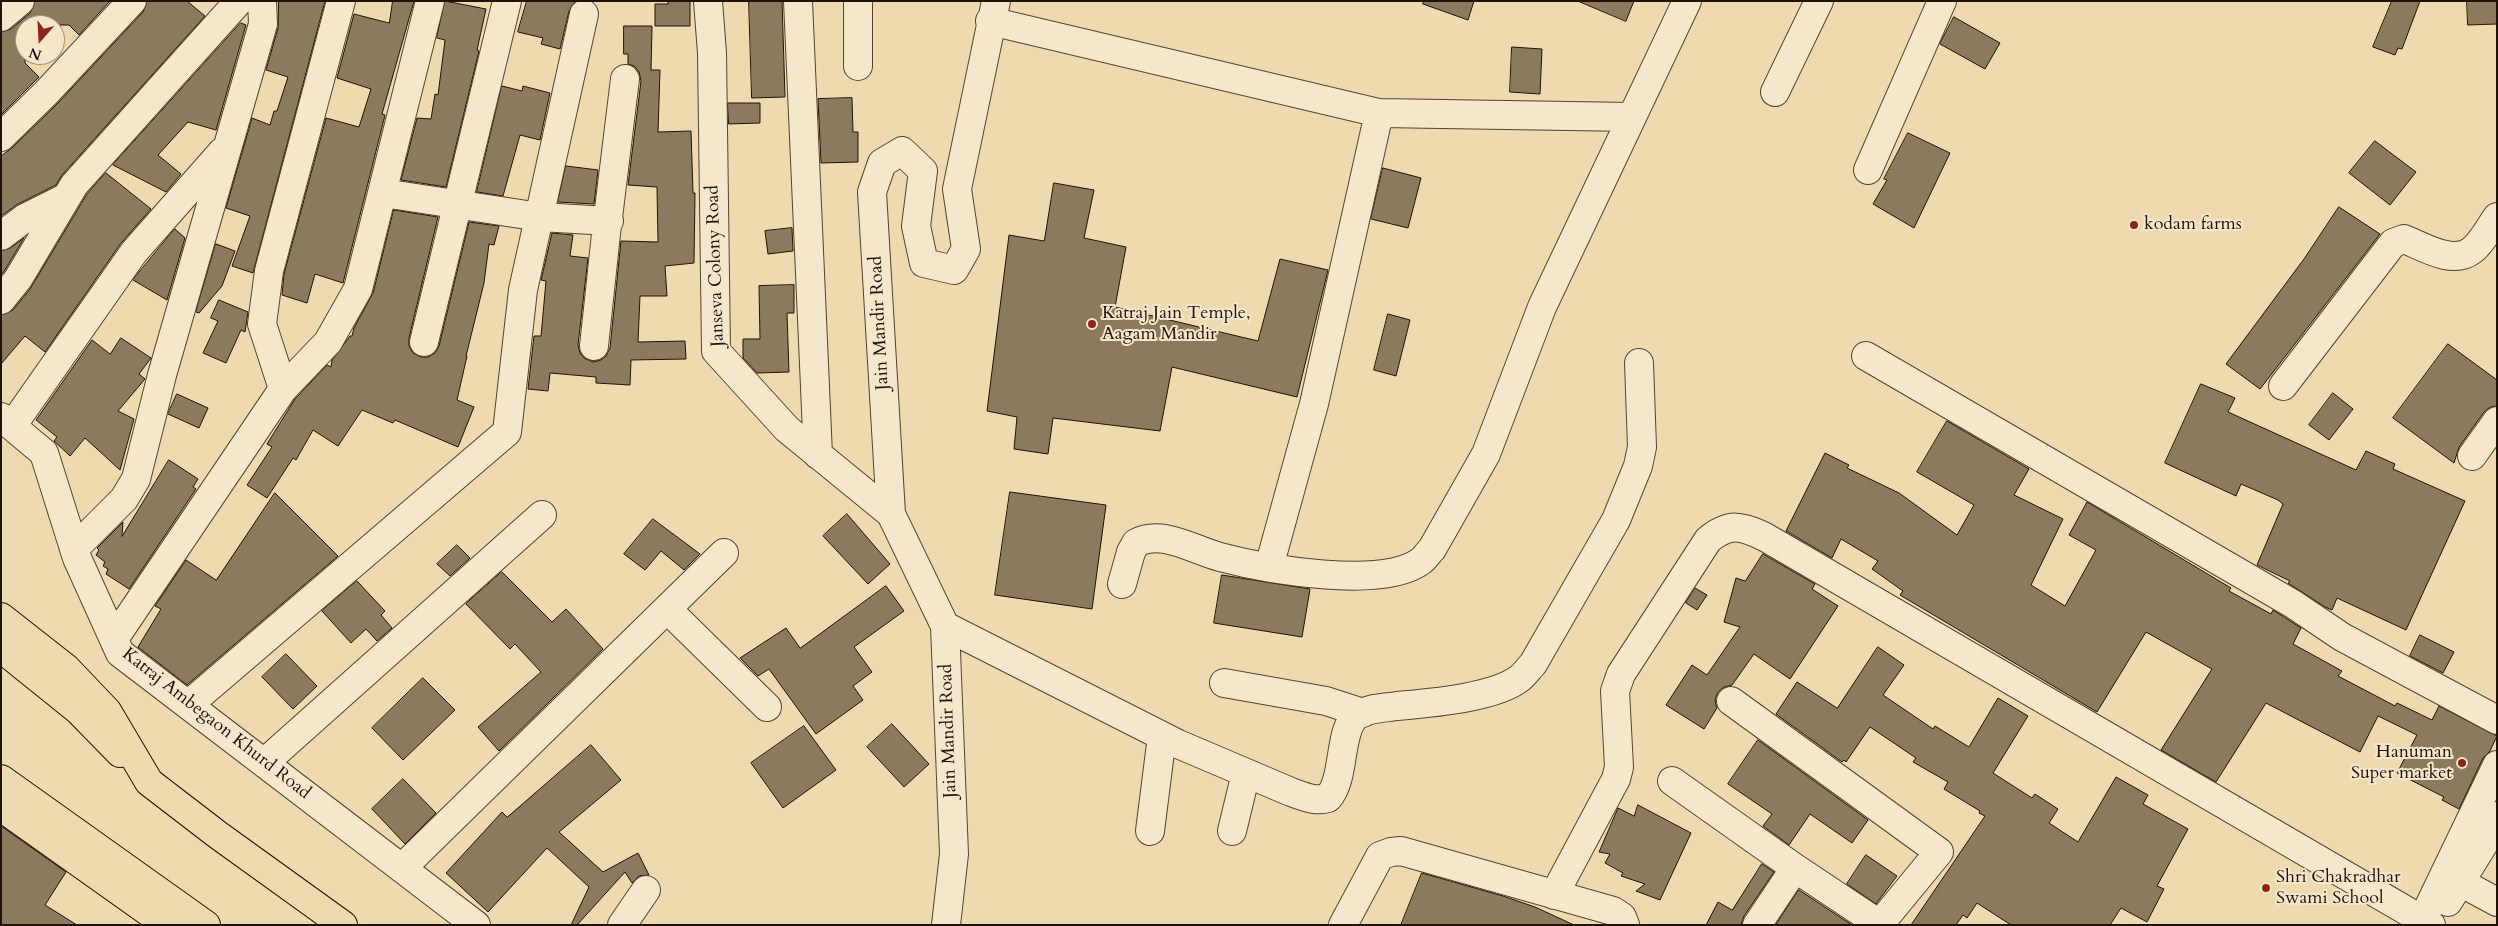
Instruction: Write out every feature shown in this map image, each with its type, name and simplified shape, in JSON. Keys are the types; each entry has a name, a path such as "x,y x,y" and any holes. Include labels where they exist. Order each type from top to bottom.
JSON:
{"highway":[{"path":"1,617 66,668 107,712 150,782"},
{"path":"1,648 78,710 150,782 218,835 343,925"},
{"path":"1,779 206,925"},
{"path":"1,807 167,925"}],"street":[{"path":"1,17 20,1"},
{"path":"1,136 46,93 132,1"},
{"path":"1,300 18,279 74,185 238,1"},
{"path":"74,549 124,500 136,479 162,375 263,24 262,1"},
{"path":"283,389 262,324 269,271 341,1"},
{"path":"114,639 283,389 328,342 358,289 384,193 430,1"},
{"path":"424,342 507,1"},
{"name":"Janseva Colony Road","path":"708,1 712,53 716,351 787,429 891,514"},
{"path":"798,1 818,455"},
{"path":"858,1 858,66"},
{"path":"1122,584 1136,543 1155,538 1176,542 1219,557 1269,567 1333,576 1365,577 1403,568 1421,561 1432,549 1486,454 1542,308 1687,1"},
{"path":"1775,92 1819,1"},
{"path":"1868,170 1941,2"},
{"path":"993,11 1379,113 1632,116"},
{"name":"Jain Mandir Road","path":"946,925 954,854 944,626 891,514 872,192 882,163 902,151 923,171 916,226 924,263 954,270 966,249 957,189 993,11"},
{"path":"188,705 506,432 524,290 584,14"},
{"path":"594,346 625,79"},
{"path":"1269,567 1314,404 1379,113"},
{"path":"6,422 134,252 227,146"},
{"path":"384,193 540,217 609,222"},
{"path":"1,236 25,218 66,198"},
{"path":"2283,386 2393,243 2404,239 2434,252 2456,255 2469,253 2477,246 2497,217"},
{"path":"1866,356 2293,604 2342,637 2497,720"},
{"path":"1224,683 1326,702 1363,712 1460,699 1508,685 1520,678 1533,664 1616,520 1638,466 1642,447 1639,363"},
{"path":"2472,456 2497,420"},
{"name":"Katraj Ambegaon Khurd Road","path":"6,422 44,453 74,549 120,653 476,925"},
{"path":"264,763 542,515"},
{"path":"1554,894 1616,779 1619,768 1615,691 1621,674 1708,540 1720,530 1732,527 1748,529 1765,537 2427,924"},
{"path":"402,868 724,553"},
{"path":"667,609 767,707"},
{"path":"944,626 1162,736 1310,798 1328,798 1338,782 1351,723 1363,712"},
{"path":"1672,781 1879,925 1939,852 1731,702"},
{"path":"1150,831 1162,736"},
{"path":"2427,924 2497,765"},
{"path":"1232,831 1246,772"},
{"path":"2427,924 2460,882 2485,842 2497,816"},
{"path":"1343,925 1372,867 1380,856 1391,852 1424,856 1612,911 1622,917 1625,925"},
{"path":"1758,925 1795,868"},
{"path":"2460,882 2497,902"},
{"path":"622,925 646,890"}],"building":[{"path":"35,1 110,1 79,35 69,25 65,25 65,15 28,15"},
{"path":"147,1 187,1 205,16 62,175 56,185 18,204 1,216 1,156 12,148 57,104 143,12"},
{"path":"279,1 325,1 253,273 232,266 250,216 226,208 252,118 270,125 274,111 277,111 288,77 266,70 278,28"},
{"path":"393,1 414,1 382,114 385,115 343,283 315,274 307,303 282,295 284,274 326,118 359,127 371,89 337,78 354,14 389,23"},
{"path":"445,1 486,9 477,50 479,51 446,187 401,180 417,118 431,119 435,94 438,95 445,40 437,38"},
{"path":"527,1 576,1 569,11 560,49 541,44 543,38 518,32"},
{"path":"668,1 690,1 690,26 655,26 655,4 668,4"},
{"path":"749,1 782,1 785,97 752,98"},
{"path":"1424,1 1474,1 1468,20 1423,4"},
{"path":"1578,1 1634,1 1626,21"},
{"path":"2392,1 2420,1 2402,49 2398,48 2395,55 2373,47"},
{"path":"2467,1 2497,1 2497,24 2468,25"},
{"path":"1954,17 2000,43 1985,69 1940,44"},
{"path":"241,23 246,25 216,130 188,122 158,155 181,174 166,192 113,165"},
{"path":"15,26 15,65 27,65 39,77 1,115 1,32"},
{"path":"624,26 652,26 651,70 660,70 658,132 691,131 693,193 695,193 694,263 665,266 667,296 640,296 638,342 685,341 686,359 631,360 630,385 596,383 596,377 550,373 548,391 528,389 534,336 541,336 546,281 541,280 552,233 573,235 570,256 588,258 578,345 580,353 584,358 593,362 601,360 606,356 610,348 621,241 658,242 657,187 628,185 641,81 639,72 634,66 628,64 628,54 624,54"},
{"path":"1512,47 1542,49 1540,94 1510,92"},
{"path":"502,86 522,91 523,86 550,93 540,140 520,135 503,196 477,192"},
{"path":"852,98 853,132 858,132 858,162 821,163 818,99"},
{"path":"728,103 760,103 760,123 729,124"},
{"path":"1908,133 1950,153 1914,228 1873,204 1887,180 1884,179"},
{"path":"2375,141 2416,172 2390,205 2349,173"},
{"path":"566,166 598,170 594,204 558,202"},
{"path":"1383,168 1421,178 1408,228 1371,219"},
{"path":"106,173 151,209 121,243 45,352 25,336 1,364 1,315 13,310 30,289 87,194"},
{"name":"Katraj Jain Temple, Aagam Mandir","path":"1054,183 1094,190 1084,238 1126,247 1115,307 1258,341 1280,259 1328,270 1297,397 1172,367 1160,431 1053,418 1048,454 1014,449 1017,417 987,411 1009,235 1044,241"},
{"path":"2339,207 2380,234 2260,389 2226,364 2304,259"},
{"path":"394,210 438,217 409,338 409,346 413,353 421,357 428,357 435,353 439,346 469,222 499,226 494,245 489,244 484,283 457,400 474,407 458,447 395,420 393,423 362,410 338,446 313,430 296,460 293,458 267,498 247,485 272,447 267,444 295,399 327,365 331,367 332,360 350,336 352,336 354,328 373,293"},
{"path":"792,228 793,251 768,254 765,231"},
{"path":"175,229 185,238 167,300 133,280"},
{"path":"24,238 1,275 1,251 10,248"},
{"path":"216,244 235,251 222,286 199,313 196,312"},
{"path":"794,285 794,313 787,313 789,372 757,373 743,358 743,339 760,339 759,286"},
{"path":"219,300 248,312 245,332 241,330 226,363 203,353 218,321 211,318"},
{"path":"1388,314 1410,320 1396,376 1374,370"},
{"path":"121,338 151,358 139,374 145,379 118,411 134,419 120,470 85,438 70,456 54,441 57,437 36,420 92,340 110,354"},
{"path":"2448,344 2497,380 2497,406 2490,407 2484,412 2459,447 2454,463 2393,418"},
{"path":"2201,384 2235,398 2228,412 2356,470 2366,451 2395,464 2393,469 2465,501 2406,630 2337,598 2332,610 2325,607 2288,583 2290,581 2257,565 2283,504 2278,500 2241,484 2236,496 2165,463"},
{"path":"2333,393 2353,409 2329,440 2309,425"},
{"path":"177,394 208,408 199,428 168,414"},
{"path":"1947,421 2029,469 2014,495 2063,519 2031,585 2065,606 2096,550 2069,535 2087,502 2231,588 2229,591 2271,614 2273,610 2301,628 2293,644 2342,671 2338,676 2395,706 2397,703 2432,720 2439,706 2497,736 2490,751 2483,758 2459,809 2442,800 2444,797 2397,773 2417,735 2378,716 2360,752 2266,703 2216,782 2161,750 2212,669 2146,632 2097,712 1900,595 1903,591 1872,569 1878,561 1841,539 1832,558 1786,531 1825,453 1849,465 1847,468 1899,493 1957,535 1974,505 1917,472"},
{"path":"169,460 198,479 193,487 196,489 129,589 106,574 108,569 103,566 105,562 96,555 99,550 97,548 123,522 122,536"},
{"path":"1010,492 1106,505 1092,609 995,595"},
{"path":"275,493 338,556 187,685 138,647 161,609 155,606 186,560 216,580"},
{"path":"847,514 890,564 868,584 823,536"},
{"path":"653,519 700,554 684,570 661,551 645,570 624,554"},
{"path":"457,545 470,558 450,576 437,564"},
{"path":"1763,554 1815,584 1812,589 1838,606 1790,679 1754,654 1732,685 1724,687 1718,692 1715,700 1717,708 1704,729 1666,705 1692,665 1707,675 1740,627 1724,622 1736,578 1745,581"},
{"path":"502,572 552,622 566,609 603,649 499,751 478,727 541,672 515,644 510,649 466,604"},
{"path":"1222,575 1310,589 1302,637 1214,623"},
{"path":"357,581 385,611 381,615 392,628 377,641 366,629 351,643 322,611"},
{"path":"886,586 904,611 854,647 872,672 853,686 863,700 816,734 769,669 758,676 740,658 786,628 800,648"},
{"path":"1695,588 1707,595 1697,610 1686,603"},
{"path":"2420,635 2454,652 2443,673 2410,656"},
{"path":"1878,647 1904,665 1883,695 1933,729 1935,726 1969,747 1998,698 2028,716 1993,773 2032,798 2035,794 2058,809 2049,823 2078,842 2116,777 2148,795 2143,804 2188,829 2157,886 2164,889 2147,922 2121,908 2110,925 2011,925 1977,903 1967,918 1963,915 1956,925 1911,925 1985,816 1944,789 1948,782 1913,762 1916,758 1870,727 1846,762 1844,760 1842,762 1776,714 1797,682 1837,708"},
{"path":"286,654 317,686 293,709 262,677"},
{"path":"423,678 455,710 403,760 372,728"},
{"path":"892,724 929,764 904,787 867,747"},
{"path":"804,726 836,770 783,808 751,763"},
{"path":"1758,740 1868,820 1852,843 1810,814 1789,845 1763,826 1772,814 1728,784"},
{"path":"591,745 621,780 559,832 603,872 638,853 649,875 639,876 632,883 625,872 577,925 571,925 589,887 547,848 488,912 446,873 502,812 507,817"},
{"path":"403,779 436,813 405,844 372,809"},
{"path":"1638,805 1691,833 1660,900 1636,891 1645,884 1621,876 1623,873 1605,863 1610,854 1599,852 1618,808 1634,816"},
{"path":"1,826 66,872 45,905 77,925 1,925"},
{"path":"1866,855 1897,876 1876,904 1847,884"},
{"path":"1762,864 1774,872 1744,916 1741,925 1706,925 1718,902 1732,910"},
{"path":"1422,873 1503,896 1535,907 1574,925 1401,925"},
{"path":"1799,890 1852,925 1776,925"}],"place":[{"name":"kodam farms","path":"2134,225"},
{"name":"Katraj Jain Temple, Aagam Mandir","path":"1092,324"},
{"name":"Hanuman Super market","path":"2462,763"},
{"name":"Shri Chakradhar Swami School","path":"2266,888"}]}
